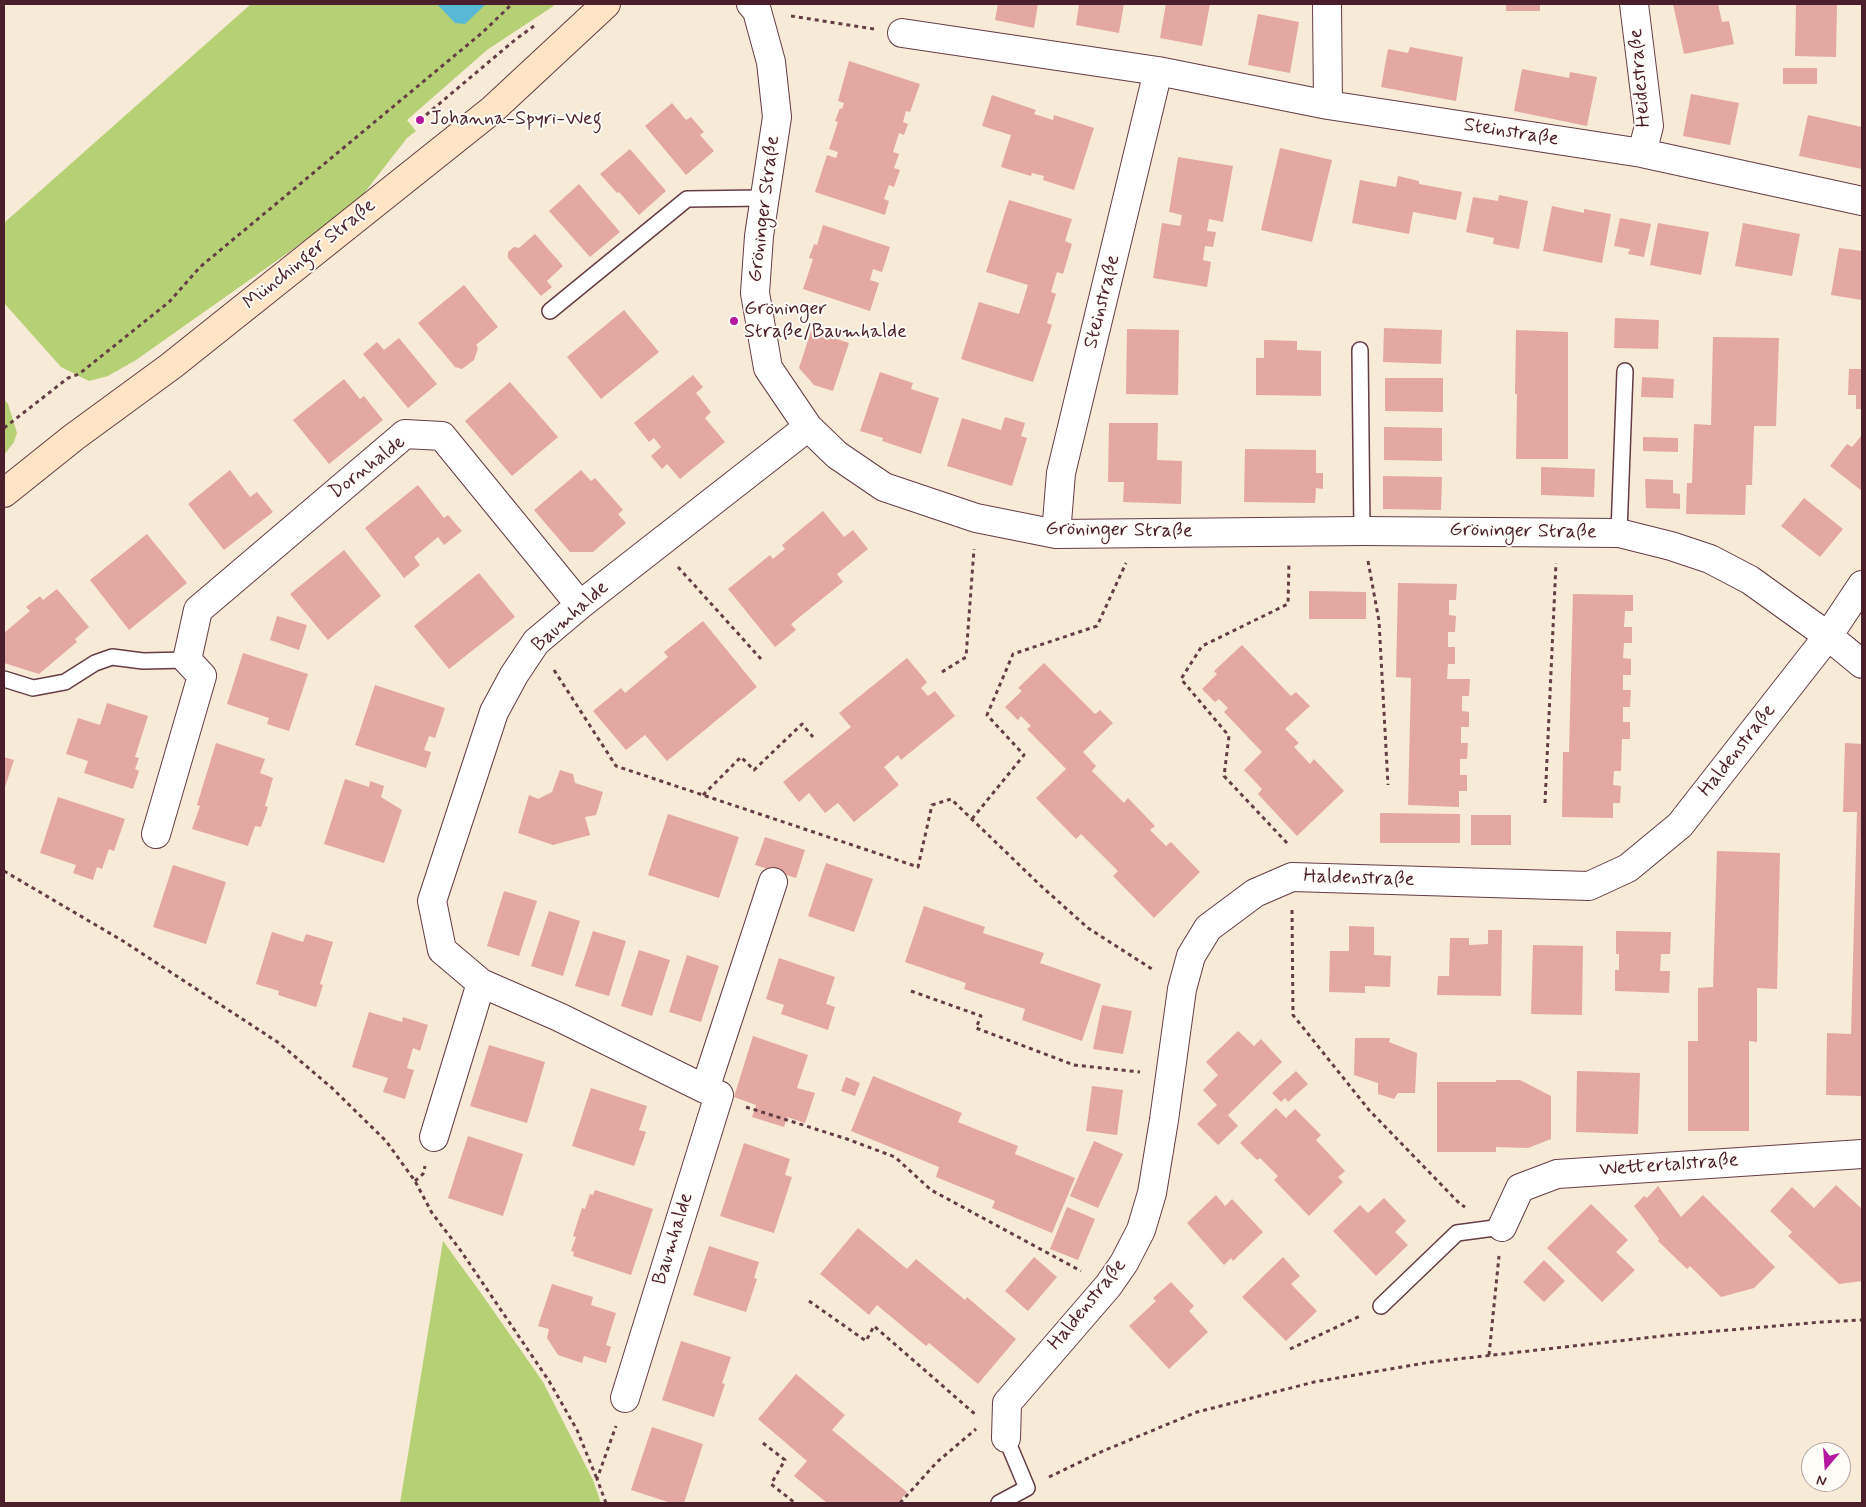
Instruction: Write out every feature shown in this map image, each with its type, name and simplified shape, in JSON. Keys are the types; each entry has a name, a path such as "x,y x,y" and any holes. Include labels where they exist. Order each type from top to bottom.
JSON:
{"main road":[{"name":"Münchinger Straße","path":"4,493 74,437 171,366 492,110 606,4"}],"street":[{"path":"1327,4 1328,105"},
{"name":"Heidestraße","path":"1634,4 1649,126 1642,152"},
{"name":"Gröninger Straße","path":"754,7 771,62 777,117 764,198 755,293 768,368 808,427 837,455 884,487 976,518 1056,534 1289,531 1619,533 1671,546 1710,559 1750,580 1828,636 1862,664"},
{"name":"Steinstraße","path":"902,33 1158,71 1328,105 1642,152 1862,201"},
{"name":"Steinstraße","path":"1056,534 1062,473 1158,71"},
{"name":"Baumhalde","path":"712,1092 559,1017 481,982 442,950 432,901 494,712 536,642 580,605 808,427"},
{"name":"Dornhalde","path":"187,660 198,610 405,434 442,436 580,605"},
{"name":"Haldenstraße","path":"1007,1403 1108,1286 1124,1263 1141,1230 1152,1193 1182,989 1191,956 1208,928 1255,894 1292,877 1589,886 1628,868 1680,825 1828,636 1862,585"},
{"path":"156,834 202,676 187,660"},
{"name":"Baumhalde","path":"625,1398 773,882"},
{"path":"434,1137 481,982"},
{"name":"Wettertalstraße","path":"1502,1227 1520,1188 1557,1174 1862,1154"},
{"path":"1006,1438 1007,1403"}],"lane":[{"path":"550,311 687,199 764,198"},
{"path":"1360,350 1362,531"},
{"path":"1619,533 1625,372"},
{"path":"4,679 33,688 65,682 95,663 112,657 143,661 187,660"},
{"path":"1381,1306 1457,1233 1502,1227"},
{"path":"999,1503 1027,1488 1006,1438"}],"path":[{"path":"4,428 68,378 79,374 169,302 200,267 483,32 512,4"},
{"path":"754,7 902,33"},
{"path":"420,120 516,38 539,23"},
{"path":"942,672 966,657 976,518"},
{"path":"1287,842 1224,776 1229,736 1181,679 1202,646 1288,604 1289,531"},
{"path":"1362,531 1378,620 1388,785"},
{"path":"972,819 1024,755 986,715 1013,654 1097,626 1140,533"},
{"path":"1545,803 1558,533"},
{"path":"658,544 761,659"},
{"path":"536,642 616,766 918,866 932,805 951,799 1040,886 1088,928 1182,989"},
{"path":"703,795 741,757 754,770 802,724 813,737"},
{"path":"4,870 123,941 279,1043 332,1088 386,1140 414,1181 432,1213 461,1251 549,1381 577,1430 606,1503"},
{"path":"1292,877 1293,1015 1368,1110 1460,1204 1502,1227 1489,1355"},
{"path":"910,991 981,1016 976,1028 1074,1065 1170,1075"},
{"path":"712,1092 738,1105 838,1136 895,1157 931,1190 1108,1286"},
{"path":"809,1301 866,1341 874,1326 984,1422"},
{"path":"1290,1349 1381,1306"},
{"path":"1027,1488 1103,1451 1197,1412 1314,1382 1431,1362 1489,1355 1671,1335 1862,1320"},
{"path":"597,1479 625,1398"},
{"path":"900,1503 937,1462 1007,1403"},
{"path":"763,1443 785,1460 771,1484 795,1503"}],"green space":[{"path":"251,4 555,4 487,50 407,120 416,131 407,138 358,201 136,360 108,376 89,381 61,367 4,303 4,223"},
{"path":"4,399 8,404 17,433 14,442 4,455"},
{"path":"443,1241 543,1382 593,1480 601,1503 400,1503"}],"water":[{"path":"437,4 486,4 465,24 455,23"}],"building":[{"path":"998,4 1038,4 1034,28 995,20"},
{"path":"1079,4 1124,4 1119,33 1076,25"},
{"path":"1166,4 1210,4 1202,46 1160,38"},
{"path":"1506,4 1540,4 1540,11 1506,11"},
{"path":"1673,4 1718,4 1722,22 1729,21 1734,44 1684,54"},
{"path":"1796,4 1837,4 1836,57 1795,56"},
{"path":"1258,14 1299,22 1290,73 1248,65"},
{"path":"1410,47 1463,57 1456,101 1381,87 1388,49 1408,53"},
{"path":"849,61 920,84 910,112 906,111 903,122 908,124 904,135 899,133 893,152 899,154 894,168 900,170 894,187 889,185 884,199 889,201 885,215 815,192 827,155 836,158 838,152 829,149 838,122 835,121 844,103 838,101"},
{"path":"1783,68 1817,68 1817,84 1783,84"},
{"path":"1522,69 1569,78 1570,72 1597,77 1587,126 1514,111"},
{"path":"1691,94 1739,103 1730,145 1683,136"},
{"path":"992,95 1036,110 1034,114 1053,120 1054,115 1094,128 1074,190 1043,180 1044,176 1032,173 1031,176 1001,167 1011,135 982,126"},
{"path":"672,103 686,120 691,117 704,132 700,135 714,151 686,175 645,126"},
{"path":"1808,115 1862,127 1862,169 1799,156"},
{"path":"1280,148 1332,160 1312,242 1261,230"},
{"path":"630,149 666,191 639,215 600,174"},
{"path":"1178,157 1233,166 1223,222 1209,219 1207,231 1216,232 1213,247 1205,246 1203,260 1211,262 1207,287 1153,278 1162,223 1180,226 1182,215 1169,212"},
{"path":"1398,176 1419,181 1419,184 1462,192 1456,220 1413,212 1409,234 1352,223 1360,180 1396,187"},
{"path":"579,184 620,232 590,257 549,211"},
{"path":"1499,195 1528,201 1519,249 1493,244 1494,238 1466,232 1473,197 1498,201"},
{"path":"1009,200 1072,219 1065,241 1072,244 1063,274 1057,272 1051,292 1056,294 1047,323 1052,325 1033,382 961,359 979,302 1019,314 1028,285 986,272"},
{"path":"1552,206 1584,213 1584,209 1611,214 1602,263 1543,251"},
{"path":"1620,218 1651,224 1644,257 1628,254 1630,249 1614,246"},
{"path":"1658,223 1709,232 1701,275 1650,265"},
{"path":"1743,223 1800,234 1792,276 1735,266"},
{"path":"823,225 890,247 882,272 873,269 870,280 879,283 870,311 803,289 813,259 809,258 814,244 817,245"},
{"path":"535,234 563,266 547,281 552,287 541,296 508,258 508,252 514,247 519,248"},
{"path":"1839,248 1862,251 1862,300 1831,295"},
{"path":"464,285 498,327 476,345 478,348 474,360 462,369 455,367 418,323"},
{"path":"624,310 659,352 601,399 567,357"},
{"path":"1615,318 1659,320 1658,349 1614,348"},
{"path":"1384,328 1442,330 1441,364 1383,362"},
{"path":"1127,329 1179,330 1178,395 1126,394"},
{"path":"1516,330 1568,332 1568,459 1516,459"},
{"path":"811,331 849,343 833,391 814,385 799,368"},
{"path":"1713,337 1779,338 1776,426 1754,426 1752,485 1746,485 1745,515 1686,514 1687,483 1692,483 1694,424 1711,425"},
{"path":"399,338 437,384 408,408 363,354 377,342 384,350"},
{"path":"1264,340 1297,341 1297,350 1321,351 1321,396 1256,395 1256,358 1264,358"},
{"path":"1849,369 1862,369 1862,409 1856,409 1856,395 1848,395"},
{"path":"880,372 913,383 911,389 939,398 921,454 882,441 883,438 860,431"},
{"path":"693,375 703,387 696,393 711,412 705,418 725,442 680,479 667,464 662,469 651,456 661,447 654,438 649,442 634,423"},
{"path":"1642,377 1674,379 1673,398 1641,397"},
{"path":"1385,378 1443,378 1443,412 1385,411"},
{"path":"344,379 360,399 364,396 383,420 329,464 293,420"},
{"path":"510,382 558,437 512,476 465,421"},
{"path":"1005,417 1025,423 1021,436 1027,438 1012,486 947,466 962,418 1001,430"},
{"path":"1109,423 1158,423 1157,460 1182,461 1181,504 1123,502 1124,482 1108,482"},
{"path":"1384,427 1442,428 1442,461 1384,460"},
{"path":"1862,435 1862,491 1830,466 1847,444 1852,447"},
{"path":"1643,437 1678,438 1678,452 1643,451"},
{"path":"1245,449 1316,450 1316,473 1323,473 1323,489 1316,488 1315,503 1244,502"},
{"path":"1541,467 1595,469 1594,497 1541,495"},
{"path":"230,470 250,497 257,492 273,512 224,550 188,504"},
{"path":"581,470 591,481 595,478 623,510 618,514 626,523 593,552 570,552 534,510"},
{"path":"1383,476 1442,477 1441,510 1383,509"},
{"path":"1645,479 1673,480 1673,493 1680,494 1680,509 1646,508"},
{"path":"418,485 444,518 448,515 462,531 444,545 438,537 414,557 420,565 404,578 365,528"},
{"path":"1804,498 1843,529 1820,557 1781,526"},
{"path":"823,511 844,537 853,530 868,549 837,574 843,582 791,624 796,630 775,647 728,589 770,555 773,559 785,549 782,545"},
{"path":"147,534 187,583 129,630 90,580"},
{"path":"344,550 381,596 328,640 290,594"},
{"path":"479,573 515,617 449,669 414,626"},
{"path":"1398,583 1457,584 1456,600 1449,600 1449,615 1456,616 1455,632 1448,632 1448,647 1455,647 1455,664 1448,664 1447,679 1470,679 1469,696 1462,696 1462,711 1469,712 1469,727 1461,727 1461,743 1468,743 1467,759 1460,759 1460,775 1467,775 1467,791 1459,791 1459,807 1408,805 1411,678 1396,677"},
{"path":"57,589 89,627 75,639 77,642 39,674 4,663 4,633 30,611 26,607 40,596 43,600"},
{"path":"1309,591 1366,592 1366,619 1309,619"},
{"path":"1573,594 1633,595 1633,611 1625,611 1624,627 1632,627 1632,643 1624,643 1623,658 1631,659 1631,675 1623,675 1623,690 1631,690 1630,707 1623,707 1623,722 1630,722 1630,739 1622,739 1621,771 1614,771 1613,785 1621,786 1620,803 1613,803 1613,818 1562,817 1563,752 1569,752"},
{"path":"277,616 307,625 299,650 270,640"},
{"path":"703,621 757,687 667,761 645,735 626,750 593,711 621,688 625,693 668,657 664,652"},
{"path":"1242,645 1291,696 1296,692 1310,706 1285,729 1299,743 1294,747 1310,764 1314,759 1344,791 1297,836 1258,794 1262,789 1244,770 1262,752 1224,712 1228,708 1219,699 1215,702 1202,689 1217,674 1214,671"},
{"path":"243,653 308,674 289,731 267,724 269,718 227,704"},
{"path":"907,658 927,682 921,688 928,696 935,691 955,716 901,760 898,755 884,767 899,785 854,822 838,803 825,813 809,793 799,802 783,782 851,727 839,713"},
{"path":"1044,663 1095,714 1100,710 1113,723 1083,752 1096,766 1092,771 1124,803 1128,798 1155,826 1150,830 1166,846 1171,842 1200,872 1154,918 1113,876 1118,871 1081,834 1076,839 1036,798 1066,769 1027,729 1031,726 1021,716 1018,720 1005,707 1022,691 1018,688"},
{"path":"375,685 445,708 435,738 429,736 424,750 431,752 426,768 355,745"},
{"path":"107,703 148,716 135,757 139,758 135,769 139,771 133,789 84,773 88,761 66,754 78,718 100,725"},
{"path":"216,743 265,759 260,773 273,778 265,806 268,807 261,827 255,826 248,846 192,829 200,806 197,805"},
{"path":"1845,743 1862,744 1862,1096 1826,1095 1827,1033 1851,1034 1857,812 1843,812"},
{"path":"4,757 14,760 4,790"},
{"path":"560,770 573,774 575,783 603,792 596,815 585,817 590,835 553,845 518,833 529,795 538,799 552,792"},
{"path":"345,779 369,787 370,781 384,786 381,797 402,810 384,863 324,844"},
{"path":"58,797 125,819 114,851 109,849 102,869 97,867 93,880 73,873 76,865 40,853"},
{"path":"1380,813 1460,814 1460,843 1380,843"},
{"path":"668,814 739,837 719,898 648,875"},
{"path":"1471,815 1511,815 1511,845 1471,845"},
{"path":"765,837 805,850 796,878 755,865"},
{"path":"1717,851 1780,853 1777,989 1757,988 1757,1042 1749,1041 1749,1131 1688,1131 1688,1041 1698,1041 1698,988 1713,987"},
{"path":"826,863 873,879 854,932 808,916"},
{"path":"173,865 226,882 206,944 153,927"},
{"path":"504,891 537,901 519,956 487,946"},
{"path":"924,906 985,927 983,933 1044,953 1040,963 1101,984 1082,1041 1022,1020 1025,1009 964,989 966,983 905,962"},
{"path":"549,911 580,921 563,976 531,966"},
{"path":"1349,926 1374,927 1374,955 1391,956 1390,987 1365,986 1365,993 1329,992 1330,951 1349,951"},
{"path":"1488,930 1502,930 1501,996 1437,995 1438,976 1449,976 1450,938 1469,938 1469,945 1488,944"},
{"path":"593,931 626,941 609,996 575,986"},
{"path":"1616,931 1671,932 1670,954 1661,954 1660,971 1670,971 1669,993 1615,991 1615,970 1619,970 1619,954 1616,954"},
{"path":"272,932 303,942 306,934 333,942 320,984 323,985 316,1007 278,995 279,991 256,984"},
{"path":"1533,945 1583,946 1582,1015 1531,1014"},
{"path":"639,950 670,960 652,1016 621,1006"},
{"path":"687,955 719,966 701,1022 669,1012"},
{"path":"779,958 835,977 826,1004 835,1007 828,1030 781,1014 784,1005 766,999"},
{"path":"1102,1005 1132,1011 1123,1054 1093,1049"},
{"path":"369,1012 402,1022 403,1017 428,1025 420,1051 413,1048 407,1068 414,1070 405,1099 383,1092 388,1078 352,1067"},
{"path":"1238,1031 1254,1046 1261,1039 1282,1062 1228,1115 1238,1126 1218,1145 1197,1124 1217,1105 1203,1090 1218,1075 1206,1062"},
{"path":"753,1036 808,1055 797,1088 815,1093 805,1123 787,1117 784,1127 752,1117 756,1105 734,1097"},
{"path":"1355,1038 1390,1038 1389,1042 1417,1053 1415,1093 1398,1093 1394,1099 1378,1094 1378,1083 1354,1075"},
{"path":"489,1045 545,1062 527,1123 470,1106"},
{"path":"1296,1071 1308,1084 1288,1102 1285,1098 1281,1102 1272,1093"},
{"path":"1577,1071 1640,1073 1638,1134 1576,1132"},
{"path":"873,1076 962,1113 958,1122 1018,1146 1015,1154 1075,1178 1052,1233 992,1208 995,1201 936,1177 939,1167 851,1131"},
{"path":"846,1077 860,1083 855,1096 841,1091"},
{"path":"1496,1080 1520,1080 1551,1096 1551,1139 1528,1148 1496,1147 1496,1152 1437,1152 1437,1082 1496,1082"},
{"path":"1092,1086 1123,1090 1117,1135 1086,1131"},
{"path":"591,1088 647,1106 639,1130 646,1132 634,1166 572,1146"},
{"path":"1276,1108 1286,1118 1295,1109 1321,1135 1316,1140 1345,1171 1338,1177 1343,1182 1309,1216 1274,1180 1278,1176 1260,1158 1257,1160 1240,1143"},
{"path":"468,1136 523,1154 503,1216 448,1198"},
{"path":"1094,1141 1123,1154 1098,1208 1070,1196"},
{"path":"744,1143 790,1159 785,1175 792,1177 774,1233 720,1216"},
{"path":"1836,1185 1862,1209 1862,1281 1839,1284 1788,1236 1792,1232 1770,1211 1792,1187 1814,1208"},
{"path":"1658,1186 1681,1217 1703,1195 1775,1267 1754,1288 1721,1297 1690,1266 1687,1269 1658,1241 1659,1239 1634,1206 1644,1196 1647,1198"},
{"path":"595,1190 653,1209 631,1275 573,1256 574,1252 571,1251 576,1237 573,1236 582,1208 585,1209 590,1194 593,1195"},
{"path":"1216,1195 1225,1206 1232,1199 1263,1232 1233,1261 1231,1258 1224,1265 1187,1223"},
{"path":"1384,1198 1406,1221 1395,1232 1408,1245 1376,1276 1333,1231 1360,1205 1368,1213"},
{"path":"1591,1204 1628,1240 1616,1252 1635,1270 1602,1302 1547,1248"},
{"path":"1067,1207 1095,1219 1078,1260 1050,1249"},
{"path":"858,1228 907,1269 916,1259 965,1300 967,1297 1016,1339 978,1384 929,1343 926,1346 877,1305 869,1315 820,1274"},
{"path":"709,1246 759,1262 754,1278 757,1279 746,1312 693,1295"},
{"path":"1034,1257 1057,1277 1028,1311 1005,1291"},
{"path":"1283,1257 1300,1276 1291,1284 1317,1311 1286,1341 1242,1297"},
{"path":"1544,1260 1565,1281 1544,1302 1523,1282"},
{"path":"1171,1282 1194,1306 1189,1311 1208,1332 1169,1369 1129,1326 1156,1301 1153,1298"},
{"path":"552,1284 593,1297 591,1305 616,1313 606,1345 611,1347 606,1363 584,1356 582,1363 558,1355 547,1338 549,1329 538,1326"},
{"path":"681,1341 731,1357 722,1383 725,1384 714,1417 662,1400"},
{"path":"796,1374 845,1415 832,1430 907,1492 898,1503 827,1503 794,1476 807,1461 758,1419"},
{"path":"652,1427 703,1444 684,1503 671,1503 631,1490"}],"place":[{"name":"Johanna-Spyri-Weg","path":"420,120"},
{"name":"Gröninger Straße/Baumhalde","path":"734,321"}]}
